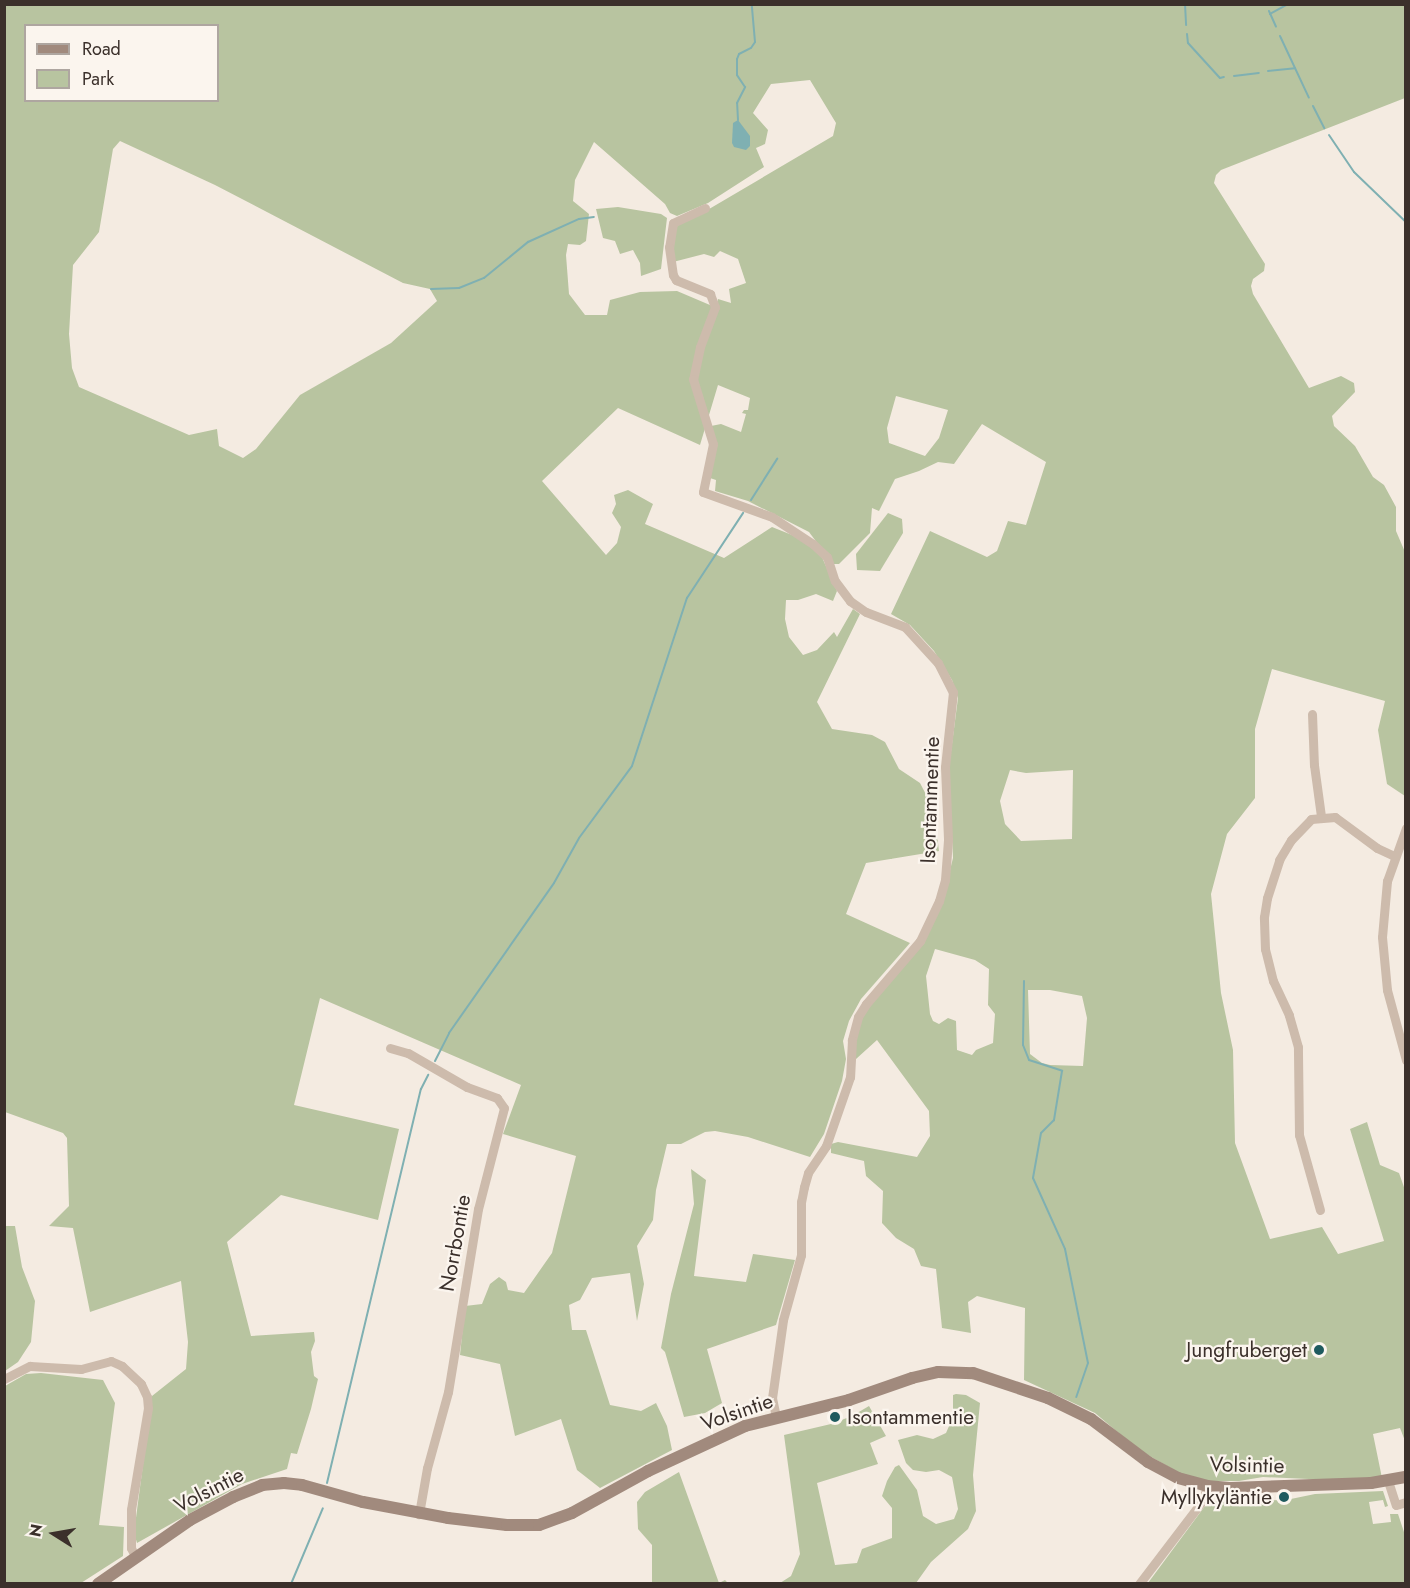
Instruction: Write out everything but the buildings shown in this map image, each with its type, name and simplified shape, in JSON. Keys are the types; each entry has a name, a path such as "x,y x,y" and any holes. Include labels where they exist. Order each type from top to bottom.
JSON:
{"street":[{"name":"Isontammentie","path":"705,208 673,223 669,247 673,276 676,280 710,294 715,307 700,347 693,379 713,444 703,492 772,517 813,544 827,557 835,581 850,601 866,612 905,627 934,658 953,692 945,767 948,850 945,880 934,912 920,941 866,1004 858,1017 852,1040 850,1077 826,1146 808,1173 801,1202 801,1255 783,1320 772,1398 776,1417"},
{"path":"1312,714 1314,765 1321,816"},
{"path":"1320,1210 1299,1135 1298,1047 1289,1015 1268,965 1264,926 1267,898 1279,860 1302,826 1311,819 1321,816 1341,820 1372,844 1394,856"},
{"path":"1406,828 1394,856 1382,910 1383,968 1397,1035 1406,1060"},
{"name":"Norrbontie","path":"390,1048 408,1053 467,1087 497,1098 504,1108 478,1209 448,1392 427,1468 419,1514"},
{"path":"4,1379 30,1366 81,1369 111,1361 122,1366 141,1384 147,1397 148,1408 131,1510 130,1540 135,1556"},
{"name":"Volsintie","path":"98,1584 135,1556 190,1520 232,1497 262,1485 302,1485 363,1502 419,1514 522,1526 554,1521 718,1437 776,1417 849,1400 925,1375 956,1371 973,1373 1015,1386 1072,1408 1091,1419 1148,1462 1178,1478 1207,1486 1232,1488 1388,1481 1406,1477"},
{"path":"1388,1481 1396,1505 1406,1502"},
{"path":"1140,1584 1196,1509 1207,1486"}],"green space":[{"path":"4,5 1405,5 1405,98 1221,170 1216,175 1214,183 1265,264 1264,271 1253,279 1251,286 1253,294 1309,388 1341,376 1354,383 1355,392 1332,416 1334,426 1355,446 1373,477 1384,485 1396,507 1396,531 1405,552 1405,796 1387,784 1378,730 1385,701 1272,669 1255,729 1255,798 1227,834 1211,894 1221,993 1233,1050 1235,1143 1270,1239 1322,1227 1338,1254 1384,1241 1350,1129 1367,1122 1380,1165 1399,1173 1405,1190 1405,1441 1400,1428 1373,1434 1382,1478 1331,1480 1263,1477 1239,1481 1209,1481 1183,1475 1139,1450 1095,1413 1024,1380 1025,1308 977,1296 968,1302 971,1333 942,1328 936,1269 921,1266 914,1249 896,1238 882,1223 883,1191 866,1176 864,1161 831,1153 831,1144 838,1142 917,1157 930,1136 929,1111 877,1040 856,1059 856,1032 867,1008 882,991 942,902 953,858 949,767 958,698 952,680 934,651 910,625 891,614 930,531 987,557 997,551 1008,521 1026,525 1046,462 982,424 954,464 938,462 895,479 879,511 872,508 870,533 839,564 833,564 809,532 748,501 715,491 716,480 710,478 711,426 721,424 741,432 746,414 742,413 748,410 750,398 718,385 700,445 618,408 542,481 606,555 617,543 621,527 612,513 616,504 614,495 628,490 653,504 645,524 724,558 772,527 797,537 821,555 837,591 833,601 816,594 798,600 786,600 785,619 789,637 803,655 817,650 834,632 837,637 853,609 860,614 817,702 832,729 872,735 885,742 899,769 920,783 934,810 939,851 866,863 846,914 910,943 861,999 849,1021 843,1041 846,1059 842,1081 824,1134 810,1157 748,1137 715,1131 705,1132 681,1144 667,1144 656,1190 653,1220 637,1246 644,1284 637,1321 630,1273 592,1278 580,1300 569,1305 572,1330 586,1330 610,1405 641,1411 656,1403 667,1426 672,1450 600,1488 577,1470 561,1419 515,1436 500,1364 460,1355 465,1306 482,1304 490,1284 499,1277 506,1282 508,1290 524,1293 552,1253 576,1156 503,1134 521,1085 320,998 294,1105 399,1129 378,1220 281,1195 227,1242 251,1336 314,1332 315,1341 311,1352 314,1376 318,1379 311,1409 297,1454 291,1453 287,1469 242,1484 137,1543 134,1533 152,1396 186,1369 188,1342 181,1281 90,1312 73,1228 49,1226 69,1206 67,1138 63,1133 5,1112","holes":["810,80 836,123 833,136 704,212 681,221 675,229 672,240 673,262 704,254 714,257 720,251 738,259 746,283 729,289 731,303 718,299 717,308 677,291 640,292 610,300 607,315 585,315 569,294 566,255 568,244 580,245 586,241 589,214 573,201 575,180 594,142 665,204 670,213 677,216 708,203 764,167 756,148 765,144 768,130 753,113 771,84","120,141 215,185 403,283 430,289 437,301 391,343 300,395 256,449 243,458 219,446 217,429 189,435 79,387 72,368 69,334 73,265 99,232 113,149","896,396 948,410 939,438 925,456 889,443 887,428","1010,770 1026,773 1073,770 1072,839 1021,841 1005,824 1000,801","935,949 975,960 989,969 988,1005 995,1014 993,1043 976,1050 972,1055 957,1050 956,1021 948,1018 939,1024 933,1021 930,1014 926,976","1028,990 1050,990 1082,996 1087,1018 1083,1066 1050,1065 1042,1063 1030,1054"]},
{"path":"618,207 661,214 667,218 661,269 641,276 640,263 633,250 620,254 615,241 603,238 596,209"},
{"path":"888,513 902,519 903,533 880,571 857,570 856,554"},
{"path":"691,1169 706,1180 694,1276 746,1282 753,1254 795,1260 776,1325 707,1349 722,1403 705,1413 684,1417 665,1352 661,1348 671,1294 694,1204"},
{"path":"5,1226 15,1226 22,1267 35,1301 31,1342 18,1362 5,1371"},
{"path":"41,1373 103,1380 115,1403 99,1525 124,1527 123,1556 81,1583 5,1583 5,1386 26,1374"},
{"path":"953,1395 966,1395 980,1403 973,1475 976,1511 968,1529 931,1562 916,1583 780,1583 791,1576 800,1554 784,1435 831,1424 869,1406 886,1436 870,1443 878,1464 817,1483 835,1565 857,1563 862,1549 892,1538 892,1508 882,1496 887,1481 895,1467 899,1465 917,1490 923,1516 936,1524 954,1519 958,1509 952,1477 939,1470 926,1472 913,1470 906,1463 898,1440 917,1435 933,1439 946,1433 953,1417"},
{"path":"679,1472 719,1583 652,1583 652,1545 638,1529 637,1502 645,1492"},
{"path":"1383,1491 1388,1506 1385,1507 1383,1500 1369,1502 1373,1524 1391,1522 1390,1514 1398,1514 1405,1535 1405,1583 1148,1583 1205,1506 1214,1501 1286,1500 1315,1494"}],"water":[{"path":"738,120 750,136 750,146 746,150 734,147 732,143 733,123"}],"waterway":[{"path":"738,120 737,103 745,87 737,75 737,59 739,54 751,48 755,42 752,4"},
{"path":"1185,4 1186,25"},
{"path":"1270,14 1288,4"},
{"path":"1269,11 1276,27"},
{"path":"1187,34 1188,43 1220,78 1224,77"},
{"path":"1280,36 1309,98"},
{"path":"1268,71 1295,68"},
{"path":"1234,76 1259,73"},
{"path":"1313,106 1324,128"},
{"path":"1329,135 1354,172 1406,222"},
{"path":"431,289 459,288 484,278 528,242 579,219 594,217"},
{"path":"751,500 777,459"},
{"path":"435,1061 449,1033 554,883 579,838 632,766 687,598 743,513"},
{"path":"1024,981 1023,1045 1029,1060 1062,1071 1054,1120 1041,1133 1033,1178 1065,1249 1088,1363 1076,1397"},
{"path":"327,1483 421,1089 428,1075"},
{"path":"291,1584 323,1508"}],"place":[{"name":"Jungfruberget","path":"1319,1350"},
{"name":"Isontammentie","path":"835,1417"},
{"name":"Myllykyläntie","path":"1284,1497"}]}
